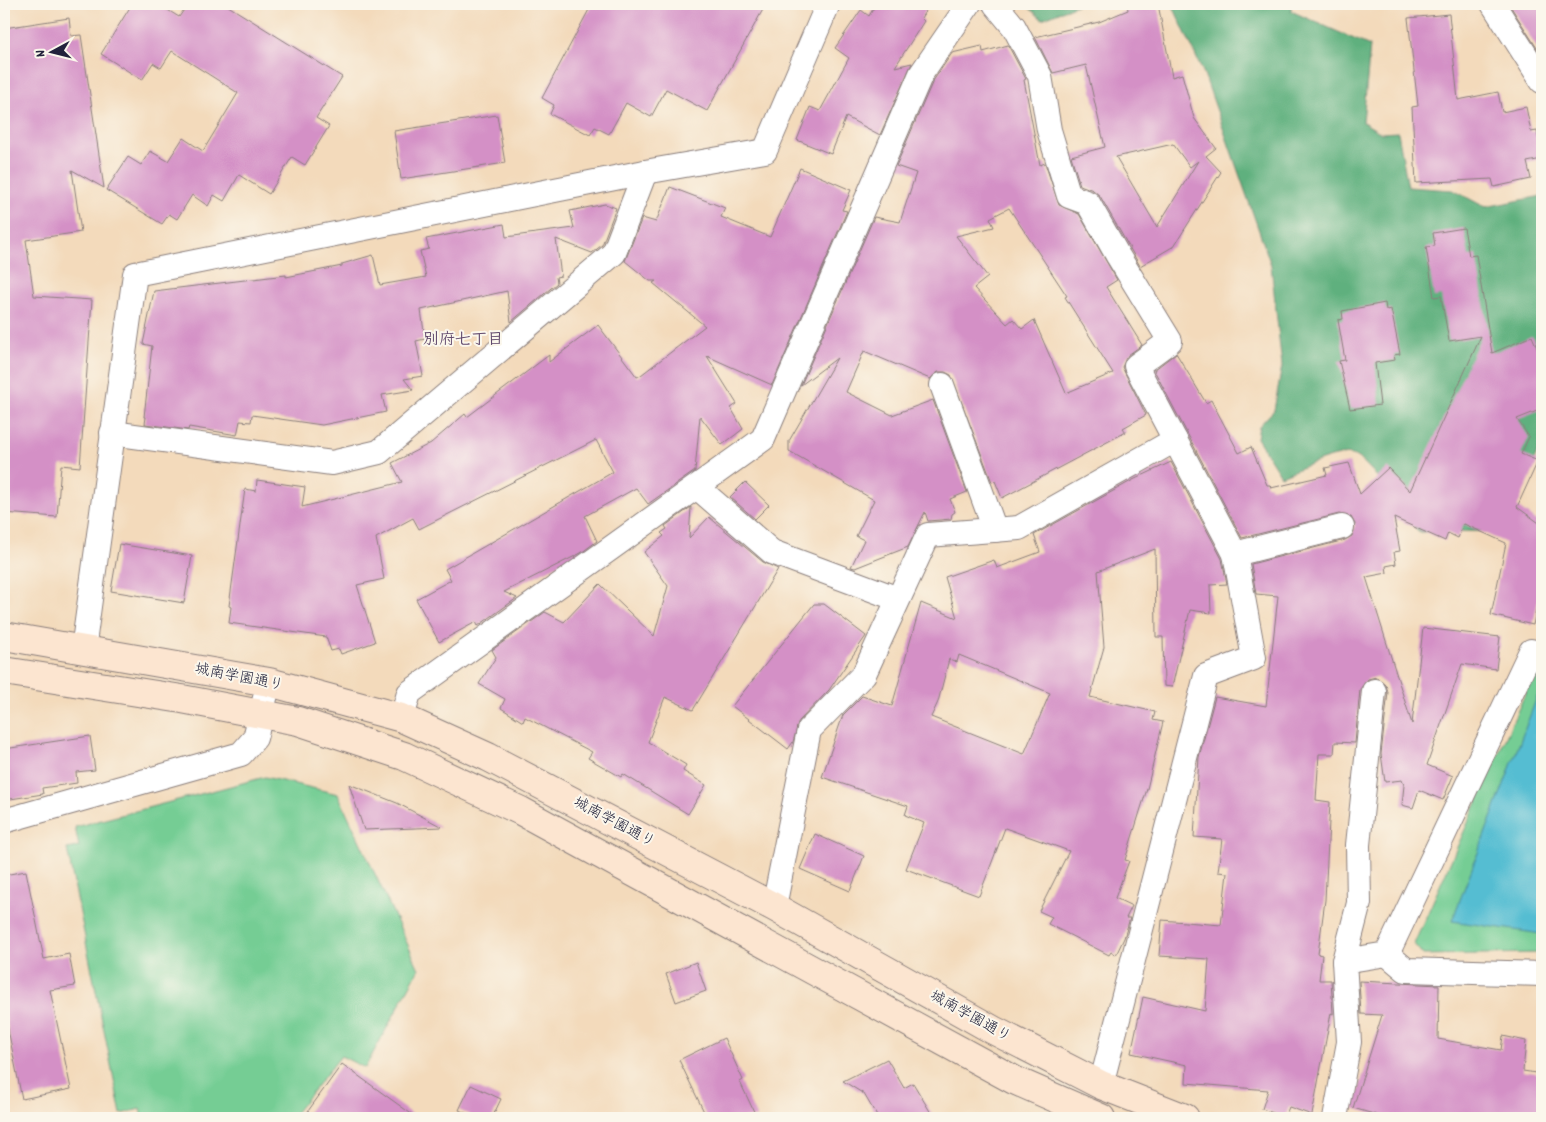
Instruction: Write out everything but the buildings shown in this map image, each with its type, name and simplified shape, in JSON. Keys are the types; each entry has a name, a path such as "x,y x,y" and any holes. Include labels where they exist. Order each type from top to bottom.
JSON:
{"street":[{"path":"83,650 135,274 645,172 765,152 828,4"},
{"path":"402,718 409,693 698,488 763,439 921,74 969,4"},
{"path":"995,4 1014,27 1040,76 1049,130 1068,196 1088,203 1170,341 1136,366 1235,554 1254,658 1206,676 1102,1085"},
{"path":"1493,4 1542,81"},
{"path":"112,433 332,464 379,452 614,253 645,172"},
{"path":"942,385 995,530"},
{"path":"774,907 808,730 864,674 928,535 1019,528 1175,440"},
{"path":"698,488 772,552 898,599"},
{"path":"1235,554 1342,527"},
{"name":"城南学園通り","path":"4,636 269,682 402,718 488,757 774,907 993,1030 1102,1085 1185,1118"},
{"path":"1387,954 1531,651 1542,654"},
{"name":"城南学園通り","path":"4,671 182,699 298,721 404,756 520,810 1014,1080 1101,1118"},
{"path":"4,821 241,754 255,738 269,682"},
{"path":"1335,1118 1349,1042 1344,961 1358,903 1358,845 1374,691"},
{"path":"1344,961 1387,954 1406,970 1542,974"}],"green space":[{"path":"1025,4 1079,4 1042,19"},
{"path":"1172,4 1291,4 1291,11 1370,46 1363,122 1381,133 1398,132 1408,187 1453,190 1485,207 1542,196 1542,440 1507,531 1418,532 1377,477 1359,459 1352,455 1327,458 1281,476 1257,438 1259,426 1274,410 1282,366 1271,265 1204,74"},
{"path":"1538,665 1542,667 1542,953 1423,955 1414,944"},
{"path":"265,777 338,794 419,969 365,1068 341,1056 291,1118 142,1118 140,1109 121,1114 67,849 79,847 75,827"}],"water":[{"path":"1542,684 1542,934 1452,921"}],"district":[{"name":"別府七丁目","path":"463,340"}]}
